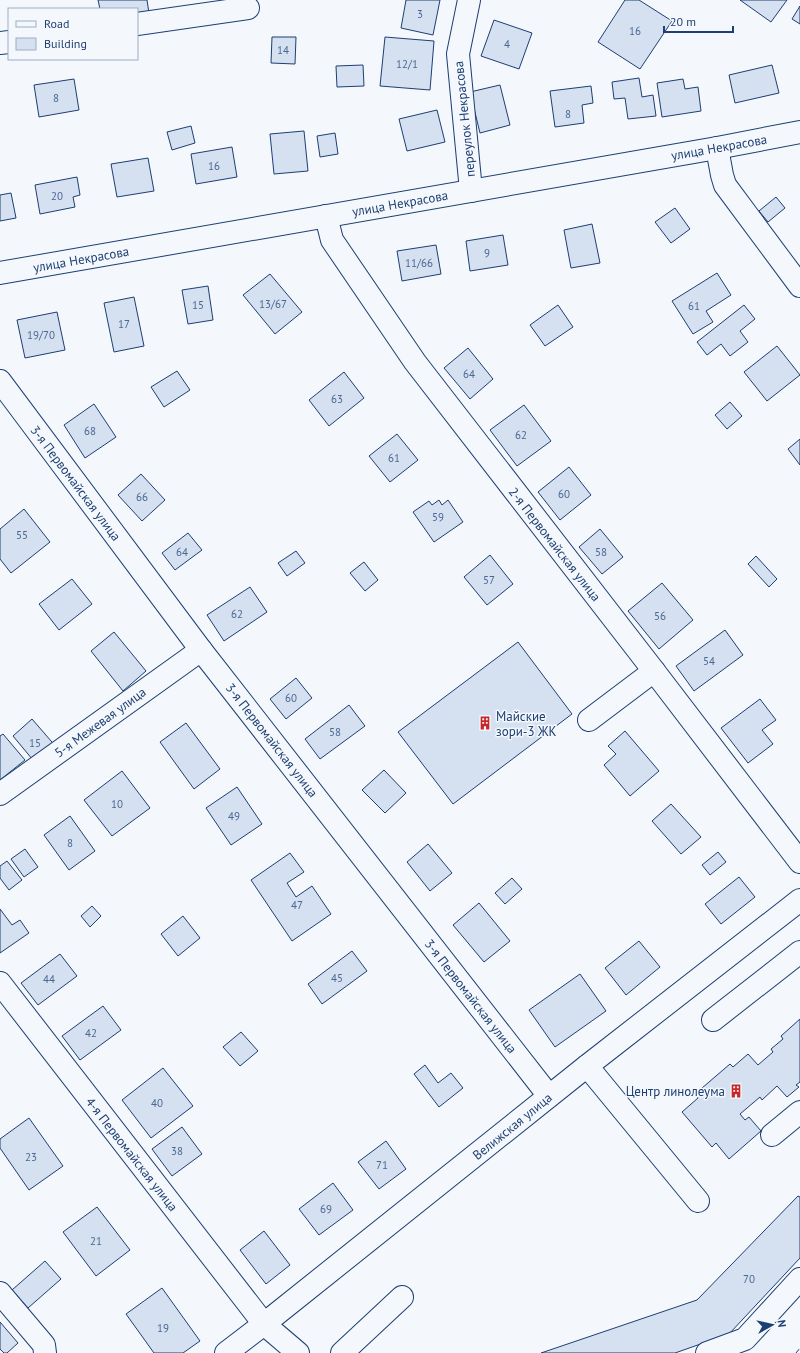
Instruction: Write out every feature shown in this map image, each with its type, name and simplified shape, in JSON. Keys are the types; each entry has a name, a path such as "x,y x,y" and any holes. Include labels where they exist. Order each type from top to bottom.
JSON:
{"street":[{"name":"переулок Некрасова","path":"469,0 458,54 471,191"},
{"path":"138,24 248,8"},
{"name":"улица Некрасова","path":"0,273 717,148 800,132"},
{"path":"717,148 725,185 800,286"},
{"name":"2-я Первомайская улица","path":"326,216 332,240 414,362 654,670 800,862"},
{"name":"3-я Первомайская улица","path":"0,381 201,650 549,1096"},
{"name":"5-я Межевая улица","path":"0,794 201,650"},
{"path":"589,720 654,670"},
{"name":"Велижская улица","path":"226,1353 587,1066 800,900"},
{"path":"713,1020 800,952"},
{"name":"4-я Первомайская улица","path":"0,983 264,1324 298,1353"},
{"path":"587,1066 698,1201"},
{"path":"772,1135 800,1112"},
{"path":"707,1353 744,1339 800,1279"},
{"path":"0,1293 44,1345 45,1353"},
{"path":"342,1353 402,1297"}],"building":[{"path":"98,0 147,0 150,20 138,33 138,8 100,8"},
{"path":"406,0 440,0 433,35 401,28"},
{"path":"625,0 639,0 672,21 640,69 598,42"},
{"path":"740,0 787,0 771,22"},
{"path":"800,6 800,24 792,19"},
{"path":"494,20 532,33 519,69 481,56"},
{"path":"272,37 296,37 295,64 271,63"},
{"path":"385,37 434,41 430,90 380,86"},
{"path":"363,65 364,86 337,87 336,66"},
{"path":"772,65 779,93 735,103 729,75"},
{"path":"639,78 642,97 653,95 656,116 628,119 625,98 614,99 612,82"},
{"path":"74,79 79,110 39,117 34,85"},
{"path":"683,79 685,89 698,87 701,111 662,117 657,83"},
{"path":"500,85 510,125 480,133 470,92"},
{"path":"591,86 593,103 582,105 584,123 555,127 550,91"},
{"path":"437,110 445,142 407,151 399,119"},
{"path":"191,126 195,143 172,150 167,132"},
{"path":"304,131 308,171 274,174 270,134"},
{"path":"335,133 338,154 320,157 317,136"},
{"path":"232,147 237,177 196,184 191,154"},
{"path":"148,158 154,191 117,197 111,164"},
{"path":"77,177 80,195 73,197 75,207 40,214 35,185"},
{"path":"11,193 16,218 0,221 0,195"},
{"path":"776,197 785,208 768,222 759,211"},
{"path":"675,208 690,229 671,243 655,222"},
{"path":"592,224 600,263 571,268 564,230"},
{"path":"503,235 508,265 470,271 466,241"},
{"path":"436,245 441,274 402,281 397,251"},
{"path":"717,273 731,295 706,311 713,322 693,334 672,301"},
{"path":"270,274 302,312 275,334 243,295"},
{"path":"208,286 213,320 188,324 182,290"},
{"path":"134,297 144,346 114,352 104,303"},
{"path":"558,305 573,327 545,346 530,325"},
{"path":"744,305 755,319 740,331 748,342 730,356 721,344 707,355 697,342"},
{"path":"57,312 65,350 25,358 17,320"},
{"path":"777,346 800,375 767,401 744,372"},
{"path":"468,348 493,379 470,399 444,368"},
{"path":"177,371 190,390 164,407 151,387"},
{"path":"344,372 364,398 329,426 309,400"},
{"path":"730,402 742,416 727,429 715,415"},
{"path":"94,404 116,437 85,458 64,425"},
{"path":"524,405 551,441 517,466 490,430"},
{"path":"397,434 418,460 390,482 369,456"},
{"path":"800,439 800,465 788,449"},
{"path":"569,467 591,495 560,520 538,492"},
{"path":"141,474 165,500 142,521 118,495"},
{"path":"439,500 442,505 448,500 463,522 434,542 413,512 429,501 432,505"},
{"path":"24,509 50,542 11,573 0,559 0,529"},
{"path":"600,529 623,557 602,574 579,547"},
{"path":"188,533 202,550 175,570 162,553"},
{"path":"296,551 305,563 287,576 278,563"},
{"path":"490,555 513,584 487,605 464,577"},
{"path":"756,556 777,579 769,587 748,564"},
{"path":"364,562 378,580 365,591 350,573"},
{"path":"72,579 92,604 59,630 39,604"},
{"path":"662,583 693,620 659,649 628,611"},
{"path":"250,587 267,612 224,641 207,615"},
{"path":"725,630 743,655 694,691 676,666"},
{"path":"114,632 146,671 123,691 91,651"},
{"name":"Майские зори-3 ЖК","path":"518,642 572,714 453,804 398,732"},
{"path":"296,678 312,698 286,719 270,699"},
{"path":"760,699 776,720 762,730 773,744 748,763 721,728"},
{"path":"349,705 365,726 320,759 305,739"},
{"path":"32,719 58,749 38,766 13,736"},
{"path":"186,723 220,769 194,789 160,742"},
{"path":"625,731 659,771 630,796 604,765 616,754 608,746"},
{"path":"3,734 25,760 0,780 0,736"},
{"path":"384,770 406,793 385,813 362,790"},
{"path":"122,771 150,808 112,836 84,800"},
{"path":"237,787 262,824 231,845 206,808"},
{"path":"671,804 701,837 681,854 652,821"},
{"path":"70,816 95,851 69,870 44,835"},
{"path":"428,844 452,873 430,891 407,862"},
{"path":"25,849 38,867 24,877 11,859"},
{"path":"718,852 726,862 710,875 702,865"},
{"path":"290,853 304,872 287,883 296,897 312,886 331,914 292,941 251,880"},
{"path":"7,861 22,880 9,890 0,878 0,866"},
{"path":"739,877 755,897 721,924 705,904"},
{"path":"512,878 522,889 505,904 495,893"},
{"path":"479,903 510,941 484,962 453,925"},
{"path":"92,906 101,916 90,927 81,916"},
{"path":"0,909 12,925 20,920 29,933 0,953"},
{"path":"183,916 200,938 178,956 161,934"},
{"path":"639,941 660,967 626,995 605,968"},
{"path":"352,951 367,971 322,1004 308,984"},
{"path":"60,954 77,976 38,1005 21,983"},
{"path":"580,974 606,1011 555,1047 529,1010"},
{"path":"103,1006 121,1030 80,1060 62,1036"},
{"name":"Центр линолеума","path":"800,1019 800,1082 796,1085 799,1087 787,1097 777,1086 762,1100 760,1097 740,1114 745,1120 749,1117 761,1131 729,1159 716,1143 712,1147 682,1112 698,1098 695,1094 730,1064 733,1067 748,1054 758,1065 773,1052 771,1049 783,1039 781,1036"},
{"path":"241,1032 258,1051 240,1066 223,1047"},
{"path":"425,1065 438,1083 451,1073 463,1088 439,1107 414,1074"},
{"path":"163,1068 193,1106 151,1138 122,1100"},
{"path":"29,1118 63,1166 29,1190 0,1148 0,1139"},
{"path":"182,1127 202,1154 172,1176 152,1149"},
{"path":"386,1141 406,1169 379,1189 358,1162"},
{"path":"333,1183 353,1210 319,1235 299,1209"},
{"path":"798,1196 800,1197 800,1258 729,1334 675,1353 541,1353 697,1300"},
{"path":"97,1207 130,1250 96,1276 63,1232"},
{"path":"264,1231 290,1265 266,1284 240,1250"},
{"path":"45,1261 61,1279 28,1308 12,1290"},
{"path":"162,1288 200,1341 183,1353 154,1353 126,1314"},
{"path":"0,1322 18,1343 7,1353 4,1353 0,1349"}],"fence":[{"path":"796,1353 800,1348"}],"place":[{"name":"Майские зори-3 ЖК","path":"485,723"},
{"name":"Центр линолеума","path":"736,1091"}]}
